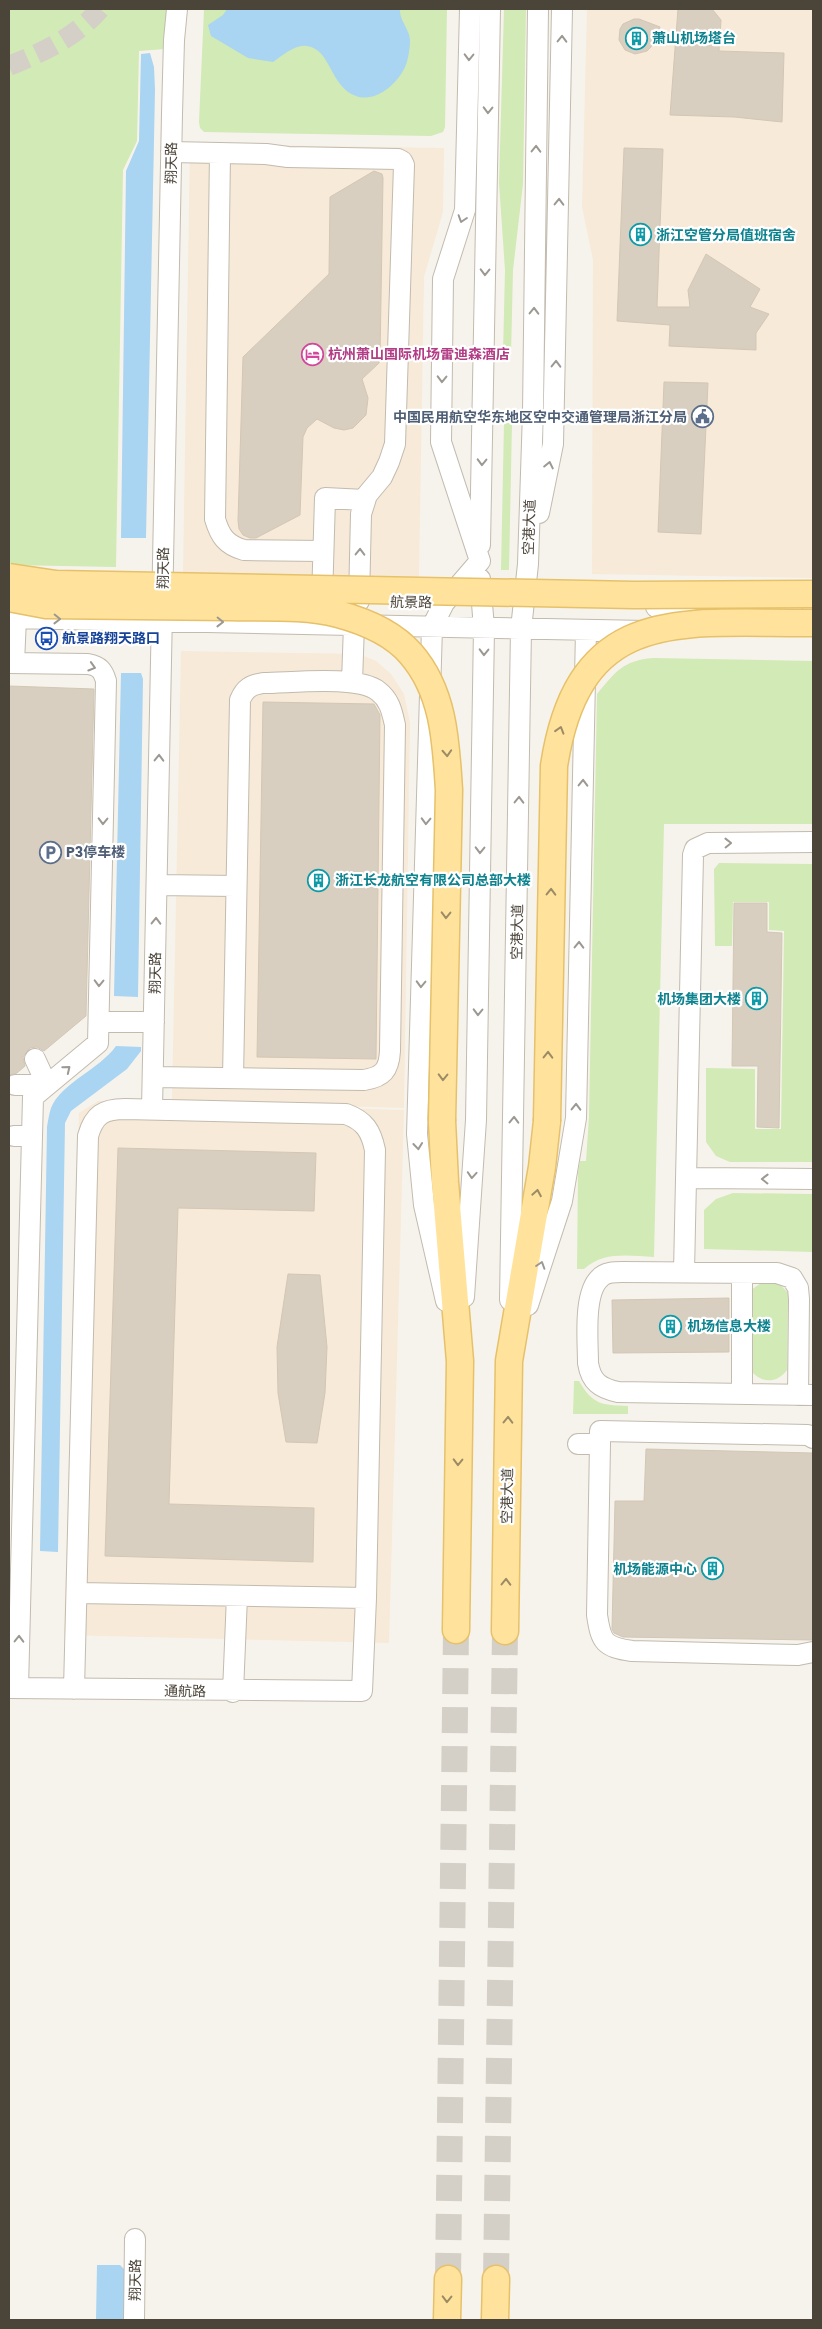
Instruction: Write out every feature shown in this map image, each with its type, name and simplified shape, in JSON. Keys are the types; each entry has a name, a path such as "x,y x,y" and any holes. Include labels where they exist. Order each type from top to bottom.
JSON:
{"main road":[{"path":"9,577 66,584 625,595 813,594"},
{"path":"10,610 46,605 292,608 336,614 372,626 388,635 410,653 426,676 436,701 446,736 449,790 442,1121 445,1182 460,1361 456,1630"},
{"name":"空港大道","path":"505,1631 509,1362 542,1167 547,1121 554,766 559,733 571,701 588,674 606,654 630,638 661,628 712,621 813,623"},
{"path":"447,2320 448,2279"},
{"path":"495,2320 496,2279"}],"street":[{"name":"翔天路","path":"152,1109 171,152 174,40 177,9"},
{"path":"470,9 466,210 443,279 441,442 480,562"},
{"path":"460,1361 476,1120 484,628 481,604 480,562 490,9"},
{"name":"空港大道","path":"509,1362 521,629 528,564 533,412 538,9"},
{"path":"528,564 553,444 562,9"},
{"path":"171,152 266,154 288,158 398,158 404,165 395,444 382,477 365,500 361,514 358,601"},
{"path":"220,153 215,519 218,532 224,540 239,549 323,551"},
{"path":"322,600 325,498 365,500"},
{"path":"460,1361 424,1205 417,1134 432,627 444,603 480,562"},
{"name":"航景路","path":"9,594 813,611"},
{"path":"10,610 11,663 88,664 96,666 104,672 106,681 98,1043 33,1097 23,1136 13,1688"},
{"name":"航景路","path":"10,610 162,621 813,635"},
{"path":"352,682 354,625"},
{"path":"509,1362 562,1201 576,1118 586,630"},
{"path":"153,1077 364,1080 376,1078 385,1073 389,1063 395,725 390,704 380,692 368,685 352,682 263,683 253,685 244,690 240,700 233,1078"},
{"path":"684,1272 692,863 695,849 708,843 813,842"},
{"path":"157,885 236,886"},
{"path":"99,1022 154,1022"},
{"path":"35,1059 47,1085"},
{"path":"15,1085 47,1085"},
{"path":"74,1689 78,1592 88,1136 92,1123 101,1114 113,1109 346,1114 357,1118 366,1125 372,1135 375,1150 366,1598 78,1592"},
{"path":"686,1178 813,1180"},
{"path":"622,1272 684,1272 782,1274 796,1281 806,1395 618,1392 606,1389 595,1383 589,1373 590,1296 594,1285 601,1276 622,1272"},
{"path":"742,1273 742,1394"},
{"path":"813,1438 808,1435 600,1431 597,1615 600,1633 604,1642 613,1648 632,1651 798,1655 813,1652"},
{"path":"578,1444 600,1444"},
{"path":"233,1692 237,1596"},
{"name":"通航路","path":"13,1688 362,1692 366,1598"},
{"name":"翔天路","path":"134,2320 135,2239"}],"shaded area":[{"name":"中国民用航空华东地区空中交通管理局浙江分局","path":"587,9 813,9 813,578 592,574 593,260 582,207"},
{"path":"190,144 444,148 443,212 424,277 419,576 416,580 185,577 183,573"},
{"path":"181,651 359,654 376,661 391,674 404,694 410,723 404,1108 172,1101"},
{"path":"98,1101 404,1110 389,1643 64,1635 79,1113"}],"green space":[{"path":"9,9 169,9 165,49 139,51 137,141 123,170 116,567 9,565"},
{"path":"204,9 447,9 445,127 443,132 431,136 204,132 200,128 199,122"},
{"path":"504,9 526,9 523,184 513,270 511,355 503,354 505,270 499,183"},
{"path":"504,423 512,423 509,570 501,570"},
{"path":"653,658 813,661 813,824 664,824 654,1257 608,1257 592,1263 584,1269 577,1269 578,1173 580,1161 586,1161 589,1117 597,694 615,673 627,664"},
{"path":"719,863 813,864 813,1162 730,1162 716,1156 706,1142 706,1068 755,1069 755,1129 781,1129 784,931 769,930 769,902 733,902 732,946 715,946 714,869"},
{"path":"733,1193 813,1194 813,1252 704,1249 704,1210 716,1199"},
{"path":"764,1281 777,1281 788,1293 787,1370 783,1375 773,1380 758,1377 749,1368 751,1290"},
{"path":"574,1381 579,1381 589,1395 599,1402 628,1406 628,1414 573,1414"}],"water":[{"path":"227,9 400,9 401,17 410,37 407,61 397,80 385,90 371,97 356,96 341,85 321,54 315,49 307,46 298,47 273,62 248,58 211,36 208,25 223,15"},
{"path":"150,53 154,67 155,90 146,538 121,538 126,171 139,141 141,54"},
{"path":"121,673 141,673 143,679 138,997 114,996"},
{"path":"116,1046 141,1047 141,1051 127,1069 71,1111 65,1123 58,1552 40,1551 47,1127 51,1108 56,1099"},
{"path":"97,2265 120,2265 125,2270 124,2320 96,2320"}],"building":[{"path":"678,9 712,9 721,20 719,51 784,53 782,122 734,117 670,115"},
{"name":"萧山机场塔台","path":"634,19 660,27 651,47 647,51 635,54 625,50 619,40 620,29 623,24"},
{"path":"624,148 663,149 657,307 690,307 688,290 706,254 760,289 750,307 769,314 756,333 756,350 669,346 670,325 617,321"},
{"name":"杭州萧山国际机场雷迪森酒店","path":"374,171 382,174 383,178 380,358 379,363 362,379 368,398 366,415 353,428 344,430 334,428 317,419 307,428 303,437 300,515 256,538 250,538 243,535 239,529 238,521 243,357 329,274 330,197"},
{"path":"664,382 708,383 701,534 658,532"},
{"name":"P3停车楼","path":"9,686 94,689 86,1016 44,1051 37,1047 30,1048 23,1057 25,1066 17,1073 9,1075"},
{"name":"浙江长龙航空有限公司总部大楼","path":"263,702 374,704 380,715 376,1059 257,1057"},
{"name":"机场集团大楼","path":"734,903 767,903 767,932 782,933 779,1128 757,1127 758,1066 732,1066"},
{"path":"118,1148 316,1153 314,1211 178,1208 169,1504 314,1508 313,1562 105,1556"},
{"path":"288,1274 320,1275 327,1347 325,1393 317,1443 286,1442 278,1393 277,1347"},
{"name":"机场信息大楼","path":"729,1298 729,1352 613,1353 612,1300"},
{"name":"机场能源中心","path":"646,1449 813,1453 813,1640 623,1637 614,1633 612,1629 615,1501 644,1501"}],"tunnel":[{"path":"9,66 70,36 100,9"},
{"path":"448,2279 456,1630"},
{"path":"496,2279 505,1631"}],"place":[{"name":"萧山机场塔台","path":"636,38"},
{"name":"浙江空管分局值班宿舍","path":"640,235"},
{"name":"杭州萧山国际机场雷迪森酒店","path":"312,354"},
{"name":"中国民用航空华东地区空中交通管理局浙江分局","path":"703,417"},
{"name":"航景路翔天路口","path":"46,638"},
{"name":"P3停车楼","path":"50,852"},
{"name":"浙江长龙航空有限公司总部大楼","path":"319,880"},
{"name":"机场集团大楼","path":"757,999"},
{"name":"机场信息大楼","path":"671,1326"},
{"name":"机场能源中心","path":"713,1569"}]}
